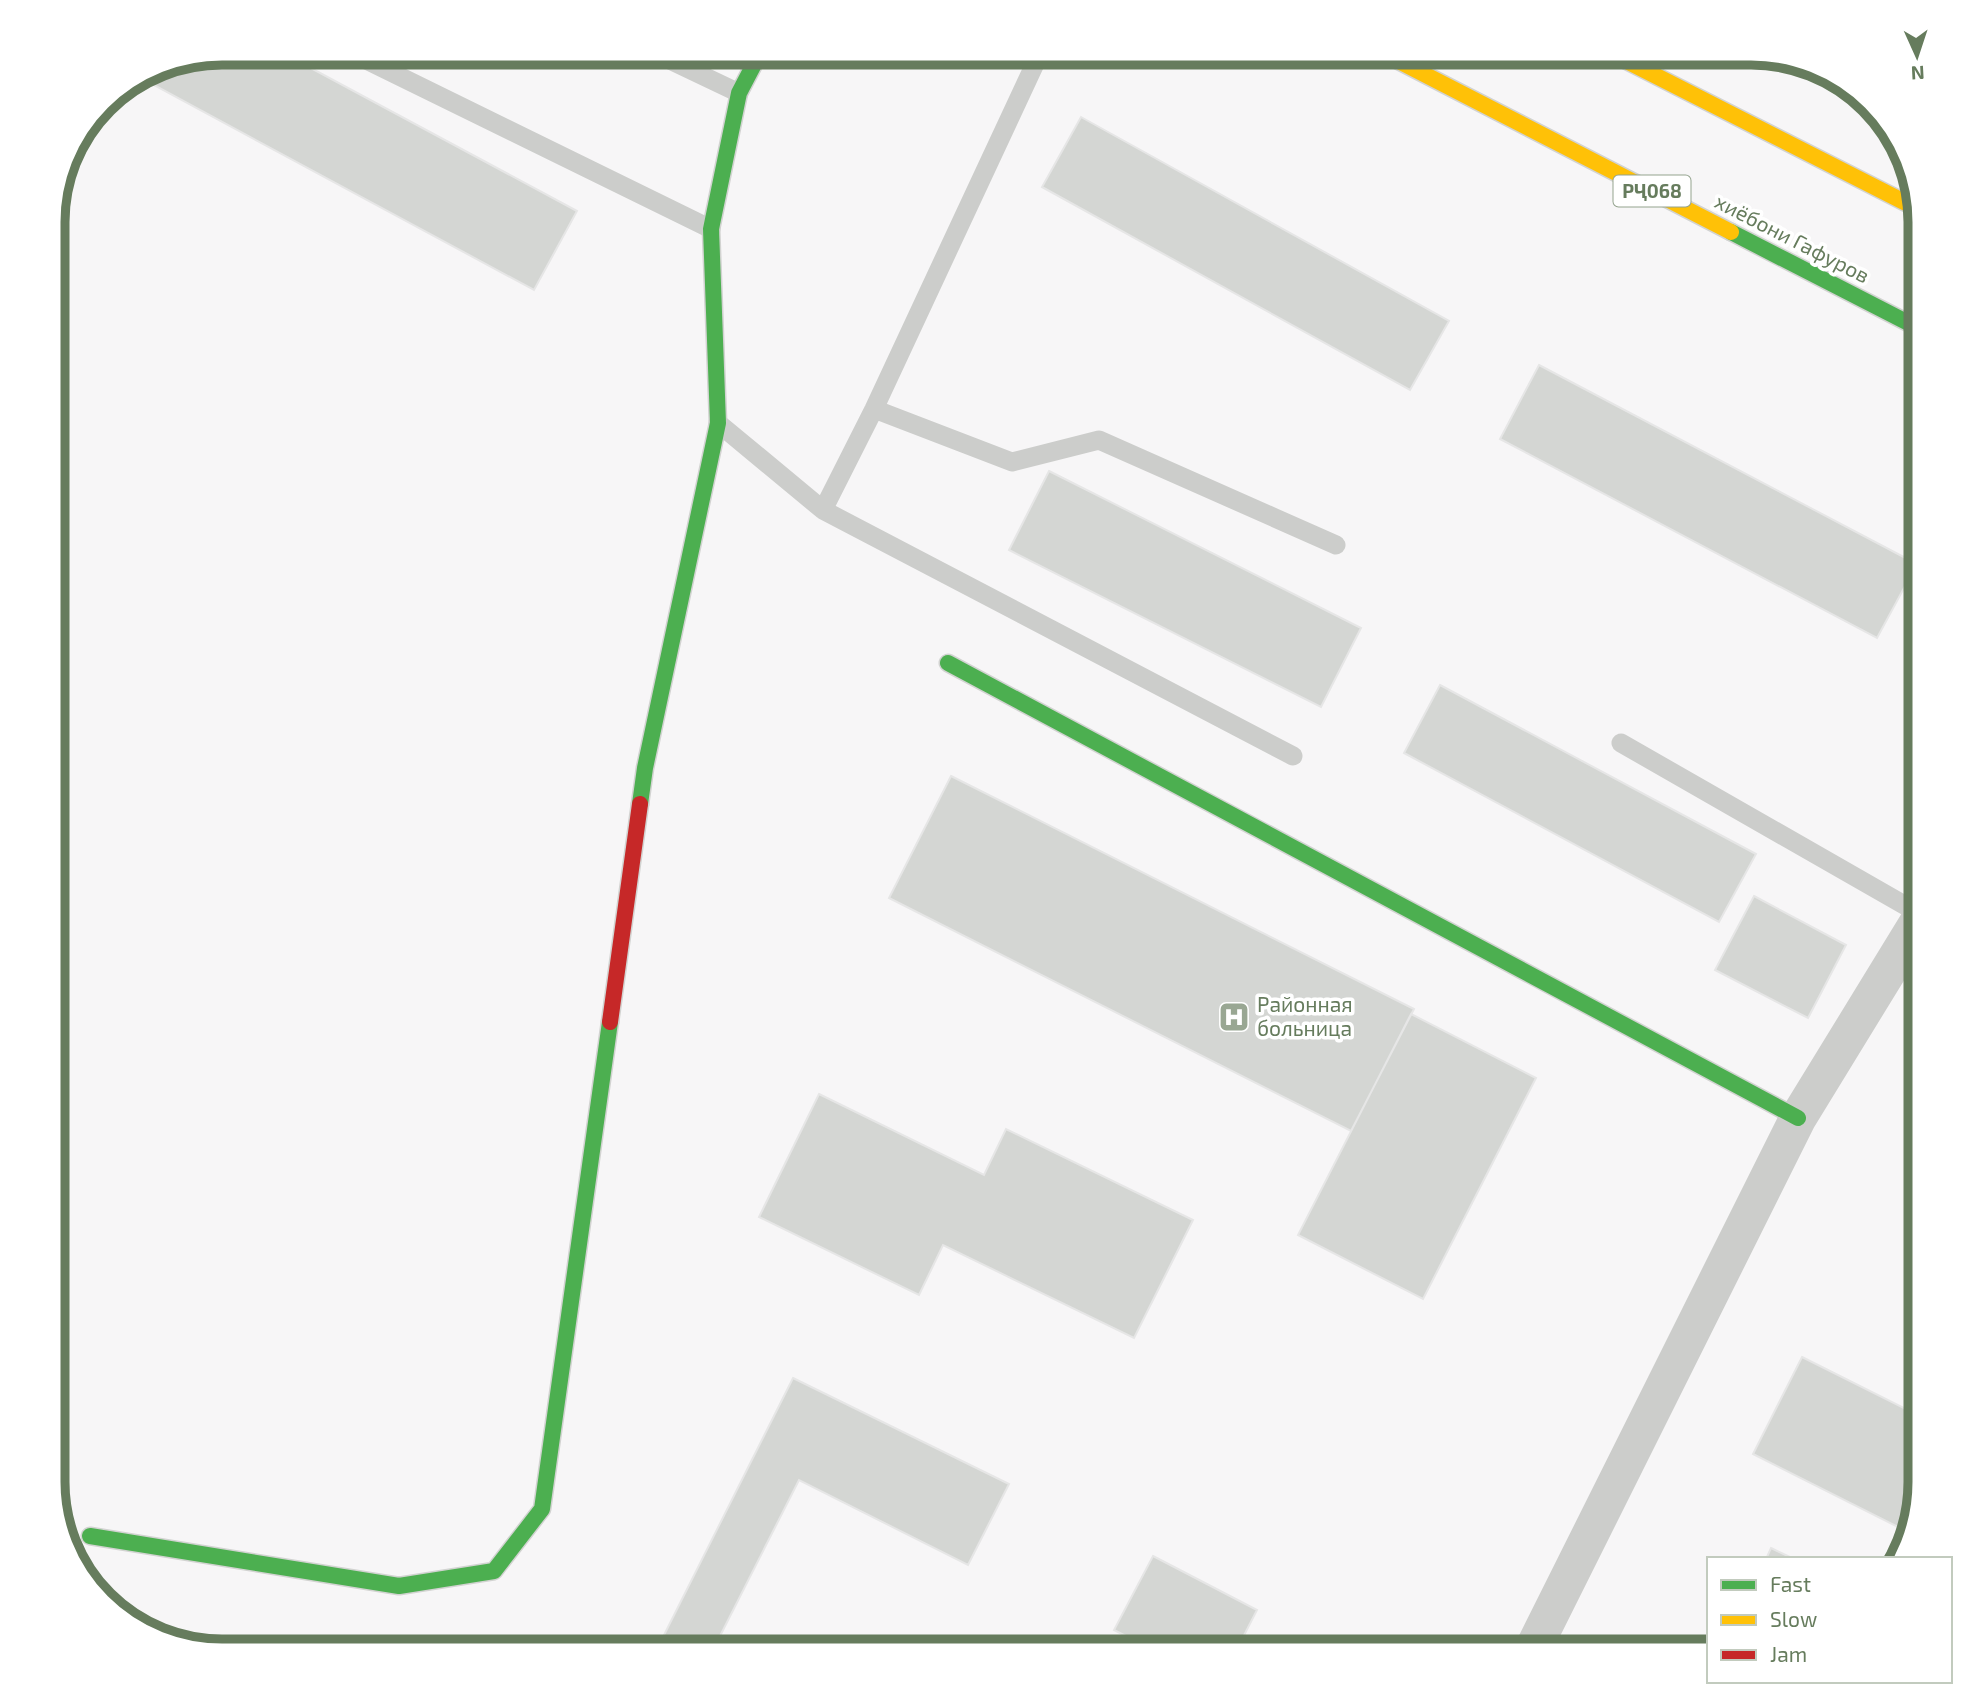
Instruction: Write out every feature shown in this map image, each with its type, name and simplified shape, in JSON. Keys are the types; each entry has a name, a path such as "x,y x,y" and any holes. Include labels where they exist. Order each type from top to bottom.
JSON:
{"main road":[{"path":"90,1536 398,1586 494,1571 542,1509 645,768 718,424 711,229 739,93 753,65"},
{"name":"хиёбони Гафуров","path":"1408,65 1908,323"},
{"path":"1636,65 1907,203"},
{"path":"948,663 1798,1118"}],"street":[{"path":"1538,1639 1798,1118 1908,936"}],"lane":[{"path":"378,65 711,229"},
{"path":"682,65 739,93"},
{"path":"823,510 874,409 1034,65"},
{"path":"874,409 1012,461 1099,440 1336,545"},
{"path":"718,424 823,510 1293,756"},
{"path":"1620,743 1908,909"}],"building":[{"path":"212,65 305,65 577,211 534,290 150,83 172,73"},
{"path":"1081,117 1449,321 1410,390 1042,187"},
{"path":"1539,365 1908,559 1908,581 1877,638 1500,439"},
{"path":"1049,471 1361,628 1321,707 1009,550"},
{"path":"1440,685 1756,854 1719,922 1404,753"},
{"path":"951,776 1414,1009 1351,1131 889,898"},
{"path":"1754,896 1846,945 1808,1018 1715,970"},
{"path":"1411,1014 1536,1078 1423,1299 1298,1235"},
{"path":"819,1094 984,1175 1006,1129 1193,1220 1134,1338 943,1245 919,1295 759,1217"},
{"path":"1802,1357 1908,1410 1908,1492 1901,1528 1753,1454"},
{"path":"793,1378 1009,1484 968,1565 799,1480 719,1638 721,1639 662,1639"},
{"path":"1771,1548 1790,1557 1767,1557"},
{"path":"1153,1556 1257,1610 1242,1639 1132,1639 1114,1630"}],"traffic: fast":[{"path":"640,804 645,768 718,423 711,229 739,93 754,65"},
{"path":"1731,232 1908,323"},
{"path":"948,663 1798,1118"},
{"path":"90,1536 399,1586 494,1571 542,1509 610,1022"}],"traffic: slow":[{"path":"1406,65 1731,232"},
{"path":"1635,65 1907,203"}],"traffic: jam":[{"path":"610,1022 640,804"}],"place":[{"name":"Районная больница","path":"1234,1017"}]}
